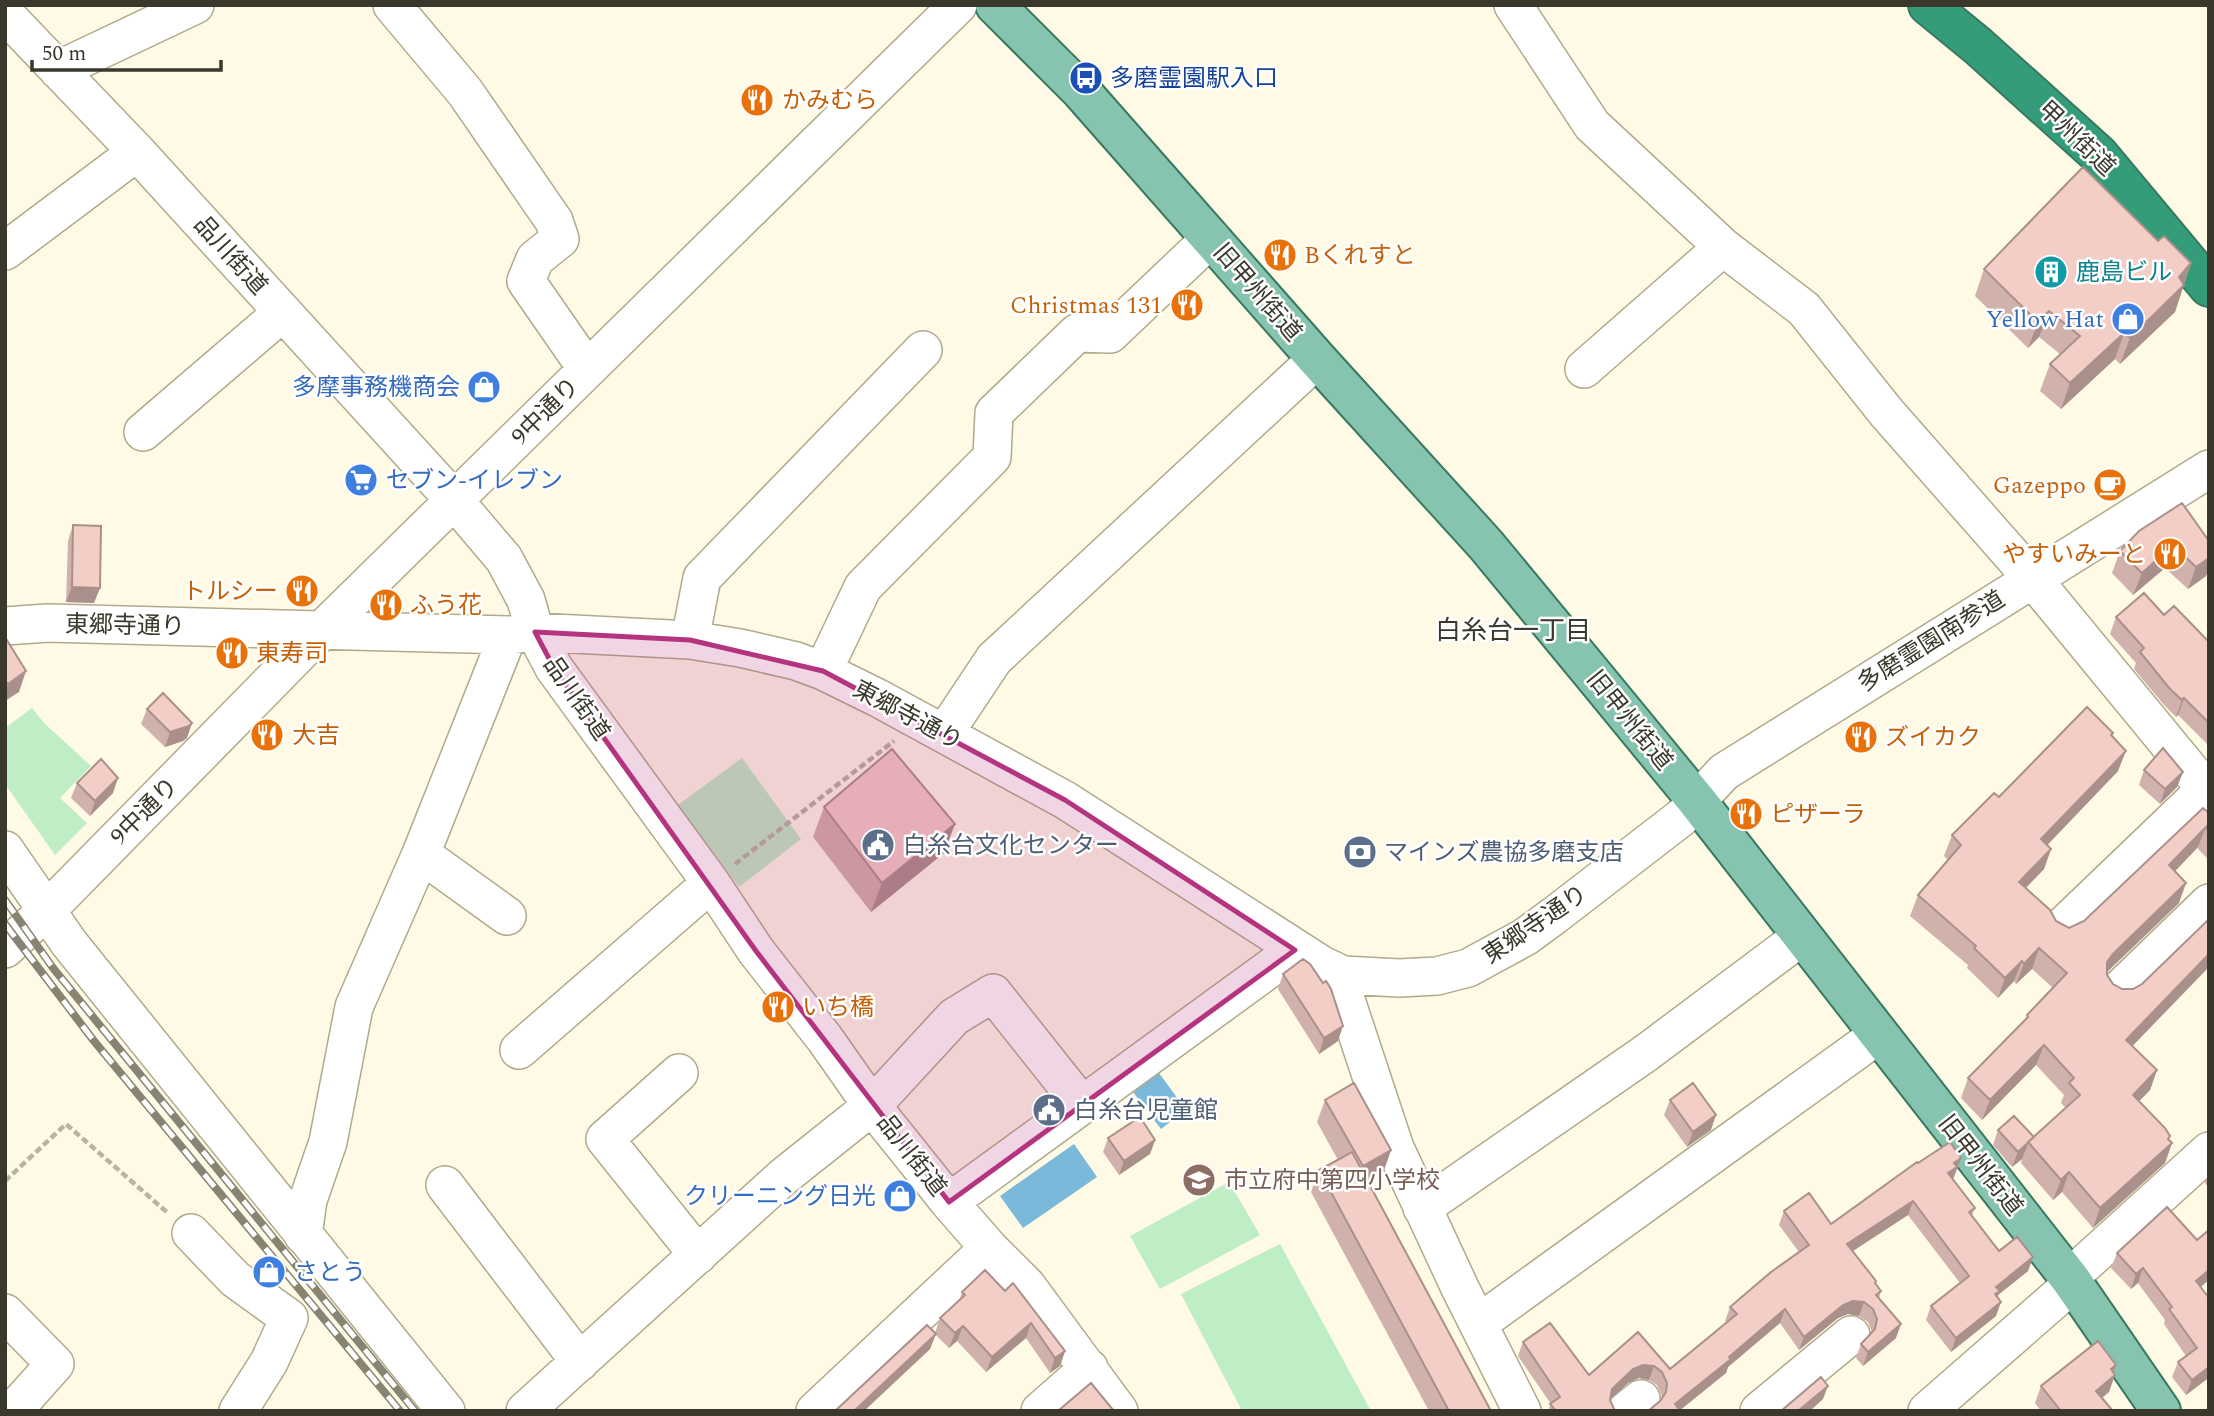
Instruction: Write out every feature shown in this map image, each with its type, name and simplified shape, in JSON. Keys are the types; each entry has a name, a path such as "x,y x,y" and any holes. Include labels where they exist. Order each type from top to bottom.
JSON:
{"highway":[{"name":"甲州街道","path":"1928,5 1978,46 2098,154 2209,287"},
{"name":"甲州街道","path":"1960,5 2019,52 2116,141 2209,252"}],"main road":[{"name":"旧甲州街道","path":"995,5 1081,91 1317,359 1486,545 1696,801 2071,1280 2161,1411"}],"street":[{"path":"58,69 195,5"},
{"path":"392,5 465,92 554,221 560,239 535,260 526,281 587,369"},
{"name":"9中通り","path":"5,949 48,909 323,629 958,5"},
{"path":"1513,5 1592,125 1723,247 1804,309 1886,412 2032,578 2208,789 2063,926"},
{"name":"品川街道","path":"5,15 137,152 454,500 504,559 526,600 521,633 554,668 756,951 825,1039 872,1105 949,1202 1027,1286 1119,1411"},
{"path":"5,251 137,152"},
{"path":"823,671 863,587 992,457 994,413 1077,333 1110,334 1211,238"},
{"path":"1584,369 1723,247"},
{"path":"143,432 283,312"},
{"path":"690,639 702,578 923,350"},
{"path":"932,728 994,659 1317,359"},
{"name":"多磨霊園南参道","path":"1696,801 1724,772 2209,469"},
{"name":"東郷寺通り","path":"5,626 48,623 690,639 796,661 823,671 1065,800 1231,905 1295,950 1343,975 1399,978 1437,976 1468,968 1489,958 1555,915 1682,817 1696,801"},
{"path":"303,1235 308,1200 328,1142 354,1007 521,633"},
{"path":"5,850 69,943 446,1411"},
{"path":"421,854 507,916"},
{"path":"519,1050 710,883"},
{"path":"2120,989 2209,903"},
{"path":"1422,1209 1646,1053 1801,937"},
{"path":"949,1202 1295,950"},
{"path":"1343,975 1346,1000 1395,1148 1422,1209 1522,1411"},
{"path":"525,1411 783,1177 872,1105 954,1017 993,993 1082,1105"},
{"path":"1479,1323 1878,1035"},
{"path":"679,1073 605,1139 698,1255"},
{"path":"1927,1411 2061,1294 2080,1268 2209,1151"},
{"path":"444,1185 580,1362"},
{"path":"191,1233 235,1279 289,1318 269,1362 240,1410"},
{"path":"815,1411 989,1248"},
{"path":"5,1313 55,1364 13,1411"},
{"path":"1759,1411 1851,1335"},
{"path":"1040,1411 1089,1368"}],"path":[{"path":"710,883 932,728"},
{"path":"5,1181 66,1124 191,1233"}],"highlighted area":[{"path":"535,632 690,640 823,671 1065,800 1295,950 949,1202 756,951 554,668"}],"green space":[{"path":"32,708 44,723 91,766 60,798 87,823 55,855 5,784 5,728"},
{"path":"742,758 801,839 739,887 678,805"},
{"path":"1229,1182 1260,1235 1160,1289 1130,1236"},
{"path":"1280,1244 1371,1411 1242,1411 1181,1294"}],"water":[{"path":"1159,1073 1186,1110 1161,1129 1133,1092"},
{"path":"1074,1144 1097,1177 1023,1228 1000,1196"}],"building":[{"path":"2083,167 2158,241 2164,236 2191,263 2179,277 2184,285 2130,338 2124,333 2070,383 2050,364 2080,336 2049,311 2038,322 1984,269"},
{"path":"2182,503 2209,541 2209,558 2196,567 2173,545 2142,573 2120,551 2139,531"},
{"path":"73,525 101,526 100,588 72,587"},
{"path":"2144,593 2164,615 2174,606 2209,642 2209,723 2184,698 2182,700 2170,689 2140,652 2144,648 2116,617"},
{"path":"5,637 26,671 8,684 5,681"},
{"path":"163,693 192,723 189,726 170,732 147,709"},
{"path":"2087,707 2113,733 2111,735 2126,751 2041,839 2051,849 2019,882 2050,910 2056,921 2069,928 2084,921 2203,808 2209,813 2209,824 2169,865 2186,883 2107,962 2107,975 2113,984 2122,989 2133,989 2142,984 2209,919 2209,954 2126,1040 2157,1070 2133,1095 2165,1128 2172,1143 2100,1208 2069,1172 2061,1180 2028,1142 2080,1095 2069,1083 2074,1078 2044,1045 1990,1100 1968,1078 2067,973 2039,948 2005,978 1974,948 1976,946 1918,895 1961,845 1952,835 1994,793 1999,797"},
{"path":"2163,748 2183,772 2165,789 2144,770"},
{"path":"892,749 955,824 882,883 824,807"},
{"path":"101,759 118,778 95,801 77,783"},
{"path":"1303,959 1331,989 1343,1026 1324,1038 1283,974"},
{"path":"1354,1083 1391,1150 1363,1166 1325,1100"},
{"path":"1693,1083 1716,1115 1693,1132 1670,1100"},
{"path":"2014,1116 2034,1137 2018,1152 1998,1130"},
{"path":"1140,1117 1155,1140 1124,1161 1108,1138"},
{"path":"1950,1142 1961,1158 1954,1163 1957,1167 1948,1173 1975,1208 1969,1212 1999,1251 2017,1237 2033,1257 1996,1287 2000,1291 1995,1294 2001,1302 1956,1338 1931,1306 1969,1276 1913,1201 1847,1244 1876,1281 1881,1291 1876,1295 1901,1324 1868,1352 1861,1344 1875,1329 1877,1319 1873,1309 1864,1302 1853,1301 1843,1305 1804,1337 1785,1309 1729,1357 1731,1359 1675,1404 1680,1411 1648,1411 1660,1401 1666,1392 1667,1383 1662,1372 1654,1366 1643,1365 1633,1369 1612,1389 1610,1400 1615,1411 1556,1411 1550,1404 1560,1397 1523,1342 1550,1323 1589,1375 1638,1332 1670,1369 1737,1314 1730,1307 1771,1272 1809,1245 1784,1211 1809,1193 1831,1224 1917,1162"},
{"path":"1352,1152 1491,1411 1449,1411 1319,1170"},
{"path":"2167,1207 2197,1240 2209,1230 2209,1270 2196,1281 2209,1298 2209,1367 2192,1380 2178,1362 2197,1348 2169,1309 2172,1307 2143,1268 2136,1274 2117,1253"},
{"path":"985,1270 1005,1291 1013,1283 1065,1351 1055,1358 1031,1323 992,1357 963,1326 955,1333 940,1318 965,1295 962,1292"},
{"path":"927,1325 936,1334 854,1411 835,1411"},
{"path":"2098,1341 2116,1365 2111,1369 2115,1375 2096,1391 2113,1411 2061,1411 2041,1386"},
{"path":"1821,1377 1828,1386 1798,1411 1781,1411"},
{"path":"1091,1383 1114,1411 1058,1411 1059,1410"}],"railway":[{"path":"5,900 53,968 415,1411"},
{"path":"5,924 94,1041 400,1411"}],"place":[{"name":"多磨霊園駅入口","path":"1086,78"},
{"name":"かみむら","path":"757,100"},
{"name":"Bくれすと","path":"1280,255"},
{"name":"鹿島ビル","path":"2051,272"},
{"name":"Christmas 131","path":"1187,305"},
{"name":"Yellow Hat","path":"2128,319"},
{"name":"多摩事務機商会","path":"484,387"},
{"name":"セブン-イレブン","path":"361,480"},
{"name":"Gazeppo","path":"2110,485"},
{"name":"やすいみーと","path":"2170,554"},
{"name":"トルシー","path":"302,591"},
{"name":"ふう花","path":"386,605"},
{"name":"東寿司","path":"232,653"},
{"name":"大吉","path":"267,735"},
{"name":"ズイカク","path":"1861,737"},
{"name":"ピザーラ","path":"1746,814"},
{"name":"白糸台文化センター","path":"878,845"},
{"name":"マインズ農協多磨支店","path":"1360,852"},
{"name":"いち橋","path":"778,1007"},
{"name":"白糸台児童館","path":"1049,1110"},
{"name":"市立府中第四小学校","path":"1199,1180"},
{"name":"クリーニング日光","path":"900,1196"},
{"name":"さとう","path":"269,1272"}],"district":[{"name":"白糸台一丁目","path":"1513,630"}]}
